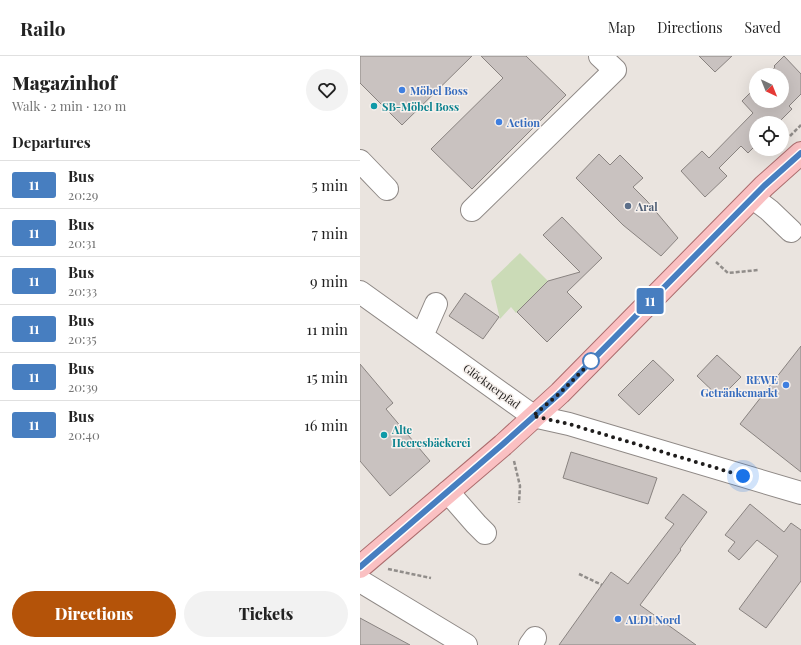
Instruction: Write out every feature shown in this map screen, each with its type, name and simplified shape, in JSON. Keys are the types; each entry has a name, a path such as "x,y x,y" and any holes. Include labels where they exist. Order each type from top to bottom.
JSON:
{"main road":[{"path":"360,567 560,393 764,186 801,153"}],"street":[{"path":"472,210 615,70 600,56"},
{"path":"360,161 387,189"},
{"path":"753,198 769,210 791,231"},
{"name":"Glöcknerpfad","path":"360,292 533,416 569,424 801,493"},
{"path":"422,336 436,304"},
{"path":"448,492 485,533"},
{"path":"360,581 466,645"}],"path":[{"path":"716,262 728,273 758,270"},
{"path":"512,456 520,486 519,503"},
{"path":"384,568 431,578"},
{"path":"579,574 602,585"}],"green space":[{"path":"520,253 548,281 516,313 511,307 500,319 491,281"}],"building":[{"name":"Möbel Boss","path":"360,56 472,56 402,125 360,83"},
{"name":"Action","path":"481,56 526,56 566,95 472,189 431,149 503,78"},
{"path":"699,56 732,56 715,72"},
{"path":"784,56 801,74 801,94 789,106 789,68 774,68 774,66"},
{"path":"749,94 749,108 789,108 789,106 792,109 785,116 750,116 753,113 742,101"},
{"path":"749,117 749,152 748,153 741,146 719,168 727,176 705,197 681,171 702,151 709,158"},
{"name":"Aral","path":"599,154 610,165 620,155 643,178 633,187 647,201 678,238 661,256 623,225 576,178"},
{"path":"562,217 602,258 567,292 582,307 547,342 517,312 548,281 580,272 543,235"},
{"path":"465,293 499,317 483,339 449,316"},
{"name":"REWE Getränkemarkt","path":"801,346 801,472 740,424"},
{"path":"717,355 741,377 720,398 697,376"},
{"path":"653,360 674,380 639,415 618,395"},
{"name":"Alte Heeresbäckerei","path":"360,364 393,403 386,409 430,461 390,496 360,461"},
{"path":"571,452 657,478 648,504 563,478"},
{"name":"ALDI Nord","path":"683,494 707,512 640,605 696,645 559,645 611,572 628,584 674,524 665,518"},
{"path":"750,504 784,532 791,523 801,530 801,581 766,628 739,609 778,556 757,540 739,560 728,551 735,542 725,535"},
{"path":"360,618 410,645 360,645"}],"bus line":[{"name":"11","path":"360,567 560,393 764,186 801,153"}],"place":[{"name":"Möbel Boss","path":"402,90"},
{"name":"SB-Möbel Boss","path":"374,106"},
{"name":"Action","path":"499,122"},
{"name":"Aral","path":"628,206"},
{"name":"REWE Getränkemarkt","path":"786,385"},
{"name":"Alte Heeresbäckerei","path":"384,435"},
{"name":"ALDI Nord","path":"618,619"}],"route":[{"path":"591,361 595,358 560,393 533,416 569,424 743,476"}]}
